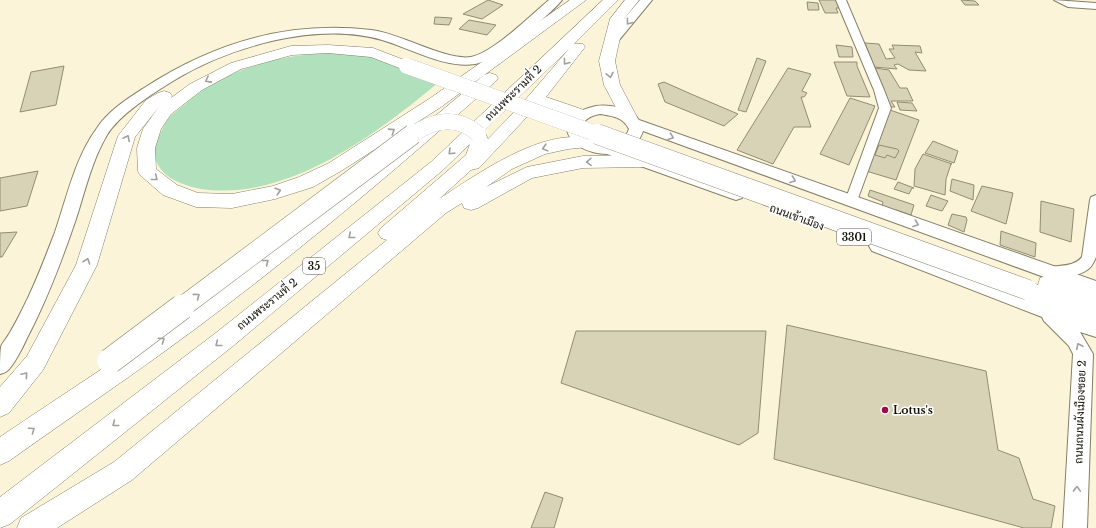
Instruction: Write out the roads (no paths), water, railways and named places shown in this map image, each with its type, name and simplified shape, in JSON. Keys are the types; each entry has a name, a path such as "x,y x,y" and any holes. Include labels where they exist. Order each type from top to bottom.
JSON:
{"highway":[{"path":"413,62 373,54 328,49 291,51 236,66 196,87 165,110 152,129 146,148 147,171 170,190 196,200 232,201 275,192 306,182 335,168 435,103 546,22 580,0"},
{"path":"0,452 210,305 329,214 434,128 580,0"},
{"name":"ถนนพระรามที่ 2","path":"0,514 224,339 437,166 611,0"},
{"path":"392,247 423,211 490,148 531,105 574,51 619,0"},
{"path":"632,0 617,19 607,61 612,85 632,120"},
{"path":"0,405 35,363 86,265 127,136 152,104 195,73 241,52 289,42 341,40 383,47 413,62 1029,284 1096,301"},
{"path":"531,105 577,121"},
{"path":"27,528 118,459 289,320 472,159 479,150 478,135 467,125 451,121 433,123 422,128 100,369 63,408"},
{"path":"31,528 123,471 439,208 506,165 540,149 568,143 584,143"},
{"path":"392,247 527,173 582,162 642,161"},
{"path":"1029,284 1096,318"}],"main road":[{"path":"0,364 12,347 44,283 92,150 102,131 123,110 164,80 204,59 246,44 274,37 311,32 346,31 375,34 461,61 476,60 494,50 556,0"},
{"path":"611,42 623,30 646,0"},
{"path":"584,143 575,134 577,121 600,110 611,110 632,120 851,201 1096,289"},
{"path":"610,150 619,148 632,140 636,135 636,129 632,120"},
{"name":"ถนนเข้าเมือง","path":"584,143 598,149 610,150 642,161 918,260 1096,329"},
{"name":"ถนนถนนผังเมืองซอย 2","path":"1046,310 1076,340 1083,354 1080,526"}],"street":[{"path":"841,0 880,90 885,108 851,201"},
{"path":"1059,0 1068,4 1096,6"},
{"path":"1052,272 1075,270 1083,266 1089,258 1096,200"}],"place":[{"name":"Lotus's","path":"885,410"}]}
